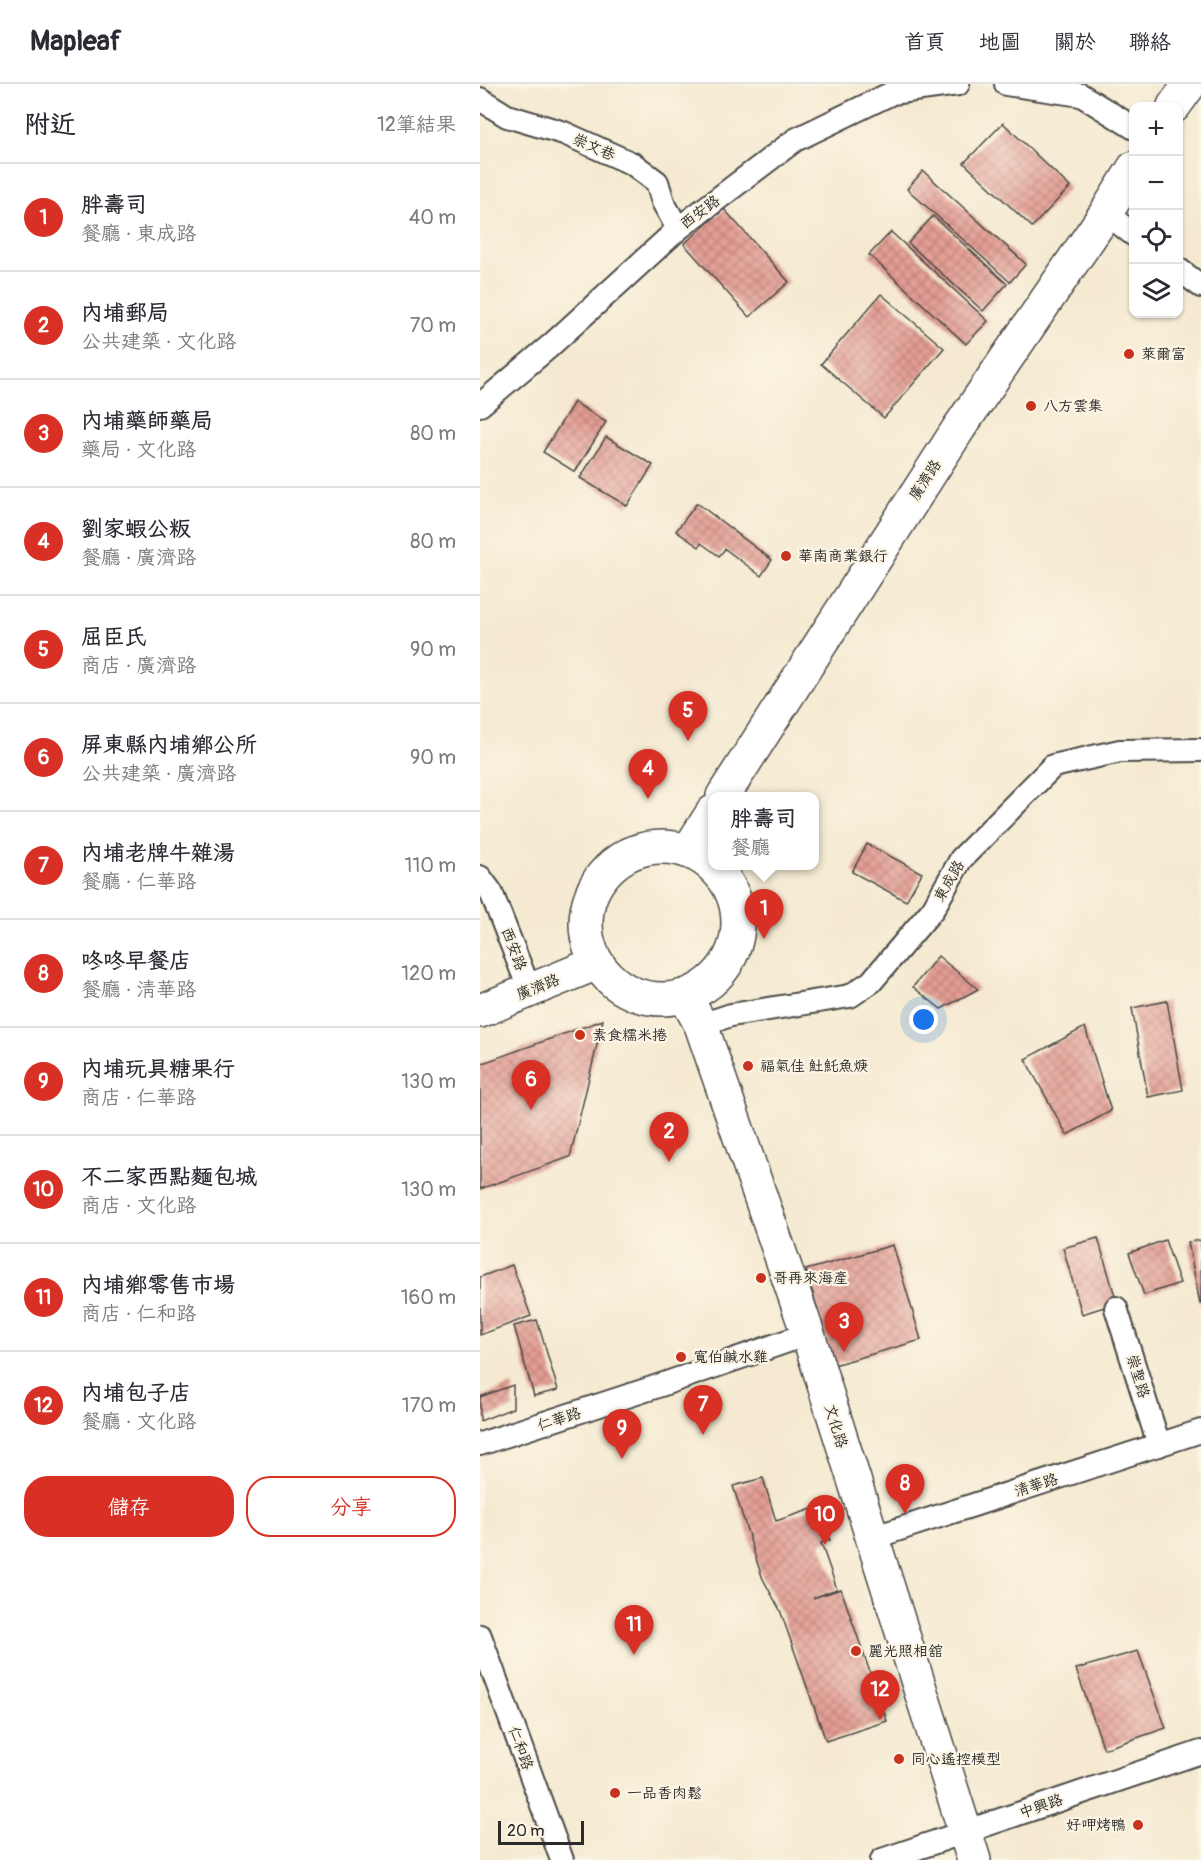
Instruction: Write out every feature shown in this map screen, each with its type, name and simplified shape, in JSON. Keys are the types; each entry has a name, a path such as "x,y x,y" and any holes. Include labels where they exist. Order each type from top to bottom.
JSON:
{"main road":[{"path":"1177,102 1190,84"},
{"name":"廣濟路","path":"726,792 959,428 1129,176"},
{"path":"688,851 708,820"},
{"path":"708,862 688,851 661,846 635,851 611,864 594,886 586,911 587,938 597,963 613,982 635,995 660,1000 685,996 706,986 723,969 734,949 739,925 735,902 725,880 716,870"},
{"name":"廣濟路","path":"480,1011 597,963"},
{"name":"文化路","path":"685,996 701,1025 807,1334 970,1846"}],"street":[{"name":"西安路","path":"480,405 550,346 678,229 795,140 892,93 958,84"},
{"path":"1006,84 1081,95 1129,125"},
{"name":"崇文巷","path":"480,99 507,116 564,133 633,164 657,182 663,202 678,229"},
{"path":"1106,213 1129,231"},
{"path":"1183,272 1201,286"},
{"name":"東成路","path":"701,1025 731,1015 849,996 871,982 933,909 960,859 1053,766 1120,751 1201,750"},
{"name":"西安路","path":"480,877 491,892 530,991"},
{"name":"崇聖路","path":"1116,1308 1159,1445"},
{"name":"仁華路","path":"480,1444 807,1334"},
{"name":"清華路","path":"872,1538 1201,1431"},
{"name":"仁和路","path":"480,1636 562,1860"},
{"name":"中興路","path":"882,1860 970,1846 1201,1752"}],"building":[{"path":"1003,123 1070,187 1032,227 964,163"},
{"path":"923,171 1026,264 1010,282 907,189"},
{"path":"724,209 789,282 749,317 684,244"},
{"path":"933,216 1007,284 983,311 908,243"},
{"path":"891,232 988,321 966,344 869,255"},
{"path":"881,294 944,348 884,418 821,364"},
{"path":"574,402 606,422 575,472 543,452"},
{"path":"606,437 653,465 627,506 580,478"},
{"path":"697,503 772,560 761,576 725,549 719,556 701,543 699,547 676,531"},
{"path":"867,844 922,873 906,901 852,872"},
{"path":"938,956 978,989 941,1009 913,987"},
{"path":"1167,1001 1183,1090 1148,1097 1132,1008"},
{"path":"603,1020 570,1157 480,1189 480,1064"},
{"path":"1085,1027 1111,1111 1067,1135 1025,1059"},
{"path":"1098,1238 1117,1303 1082,1314 1063,1248"},
{"path":"1165,1240 1180,1283 1144,1295 1129,1253"},
{"path":"1201,1240 1201,1304 1200,1304 1188,1242"},
{"path":"893,1245 921,1340 834,1365 806,1270"},
{"path":"512,1265 531,1316 480,1335 480,1277"},
{"path":"537,1320 558,1390 534,1396 514,1326"},
{"path":"513,1385 513,1408 480,1421 480,1397"},
{"path":"763,1478 776,1521 818,1507 830,1540 821,1543 837,1589 813,1598 841,1589 887,1721 826,1741 780,1610 763,1579 733,1486"},
{"path":"1138,1651 1166,1728 1104,1749 1076,1669"}],"place":[{"name":"萊爾富","path":"1129,354"},
{"name":"八方雲集","path":"1031,406"},
{"name":"華南商業銀行","path":"786,556"},
{"name":"屈臣氏","path":"688,741"},
{"name":"劉家蝦公粄","path":"648,799"},
{"name":"胖壽司","path":"764,939"},
{"name":"素食糯米捲","path":"580,1035"},
{"name":"福氣佳 𩵚魠魚焿","path":"748,1066"},
{"name":"屏東縣內埔鄉公所","path":"531,1110"},
{"name":"內埔郵局","path":"669,1162"},
{"name":"哥再來海產","path":"761,1278"},
{"name":"內埔藥師藥局","path":"844,1352"},
{"name":"寬伯鹹水雞","path":"681,1357"},
{"name":"內埔老牌牛雜湯","path":"703,1435"},
{"name":"內埔玩具糖果行","path":"622,1459"},
{"name":"咚咚早餐店","path":"905,1514"},
{"name":"不二家西點麵包城","path":"825,1545"},
{"name":"麗光照相舘","path":"856,1651"},
{"name":"內埔鄉零售市場","path":"634,1655"},
{"name":"內埔包子店","path":"880,1720"},
{"name":"同心遙控模型","path":"899,1759"},
{"name":"一品香肉鬆","path":"615,1793"},
{"name":"好呷烤鴨","path":"1138,1825"}]}
